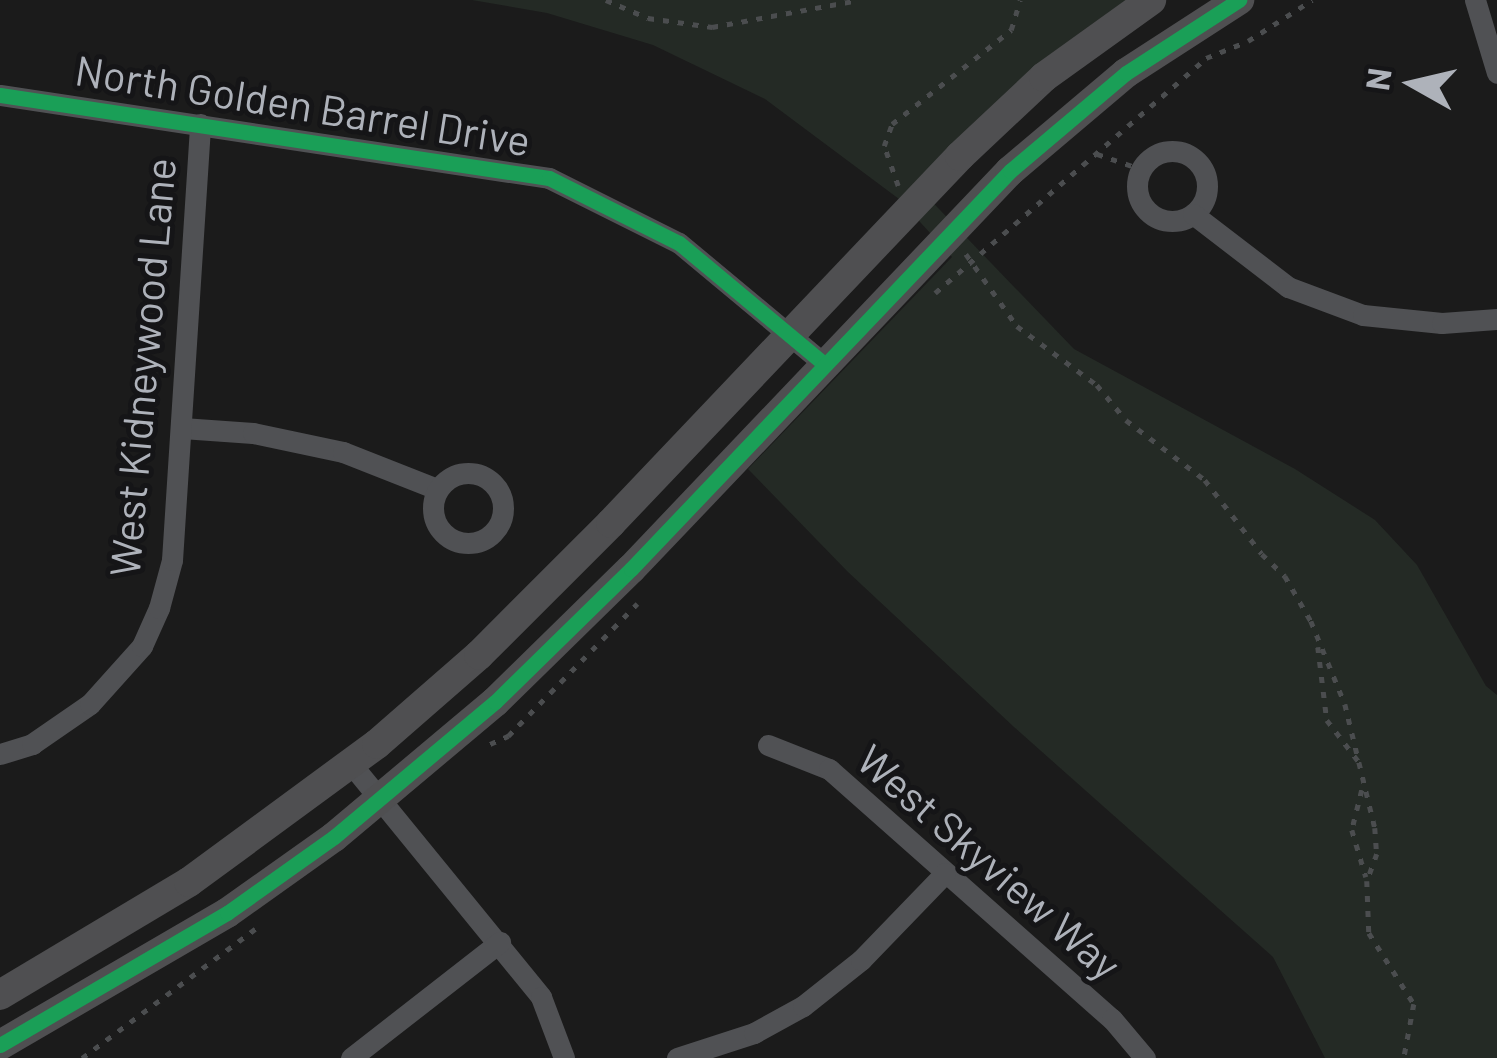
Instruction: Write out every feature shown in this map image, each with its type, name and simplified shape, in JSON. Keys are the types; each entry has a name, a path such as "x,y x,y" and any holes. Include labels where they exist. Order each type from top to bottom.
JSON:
{"street":[{"path":"0,995 189,882 352,765 479,655 1013,105 1151,0"},
{"path":"0,1045 227,913 380,799 538,662 1045,140 1126,73 1239,0"},
{"path":"1475,0 1497,73"},
{"name":"North Golden Barrel Drive","path":"0,95 549,178 679,243 824,364"},
{"name":"West Kidneywood Lane","path":"0,754 32,744 91,704 142,646 172,560 200,124"},
{"path":"1168,150 1199,162 1206,195 1193,214 1171,221 1149,213 1137,192 1141,169 1168,150"},
{"path":"1193,214 1288,287 1364,315 1442,323 1497,319"},
{"path":"182,428 253,433 343,452 437,489"},
{"name":"West Skyview Way","path":"768,745 829,769 1112,1019 1145,1058"},
{"path":"352,765 541,997 564,1058"},
{"path":"677,1058 754,1033 803,1006 860,961 945,873"},
{"path":"351,1058 500,942"}],"path":[{"path":"606,0 648,18 712,27 859,0"},
{"path":"902,191 888,168 885,133 1011,30 1020,0"},
{"path":"1097,154 1141,169"},
{"path":"958,246 1017,326 1097,385 1126,420 1205,480 1285,576 1345,704 1377,854 1367,881"},
{"path":"1318,641 1327,720 1361,765"},
{"path":"1363,785 1352,830 1367,881 1369,933 1414,1004 1404,1058"}],"shaded area":[{"path":"472,0 1126,0 1041,61 914,183 1074,349 1295,469 1375,520 1417,565 1486,686 1497,695 1497,1058 1325,1058 1273,957 1014,727 848,572 748,469 952,257 899,199 765,99 653,45 547,13"}],"cycle path":[{"path":"0,1045 227,913 334,837 495,702 631,569 1010,171 1126,73 1239,0"},
{"path":"0,95 549,178 679,243 824,364"}]}
